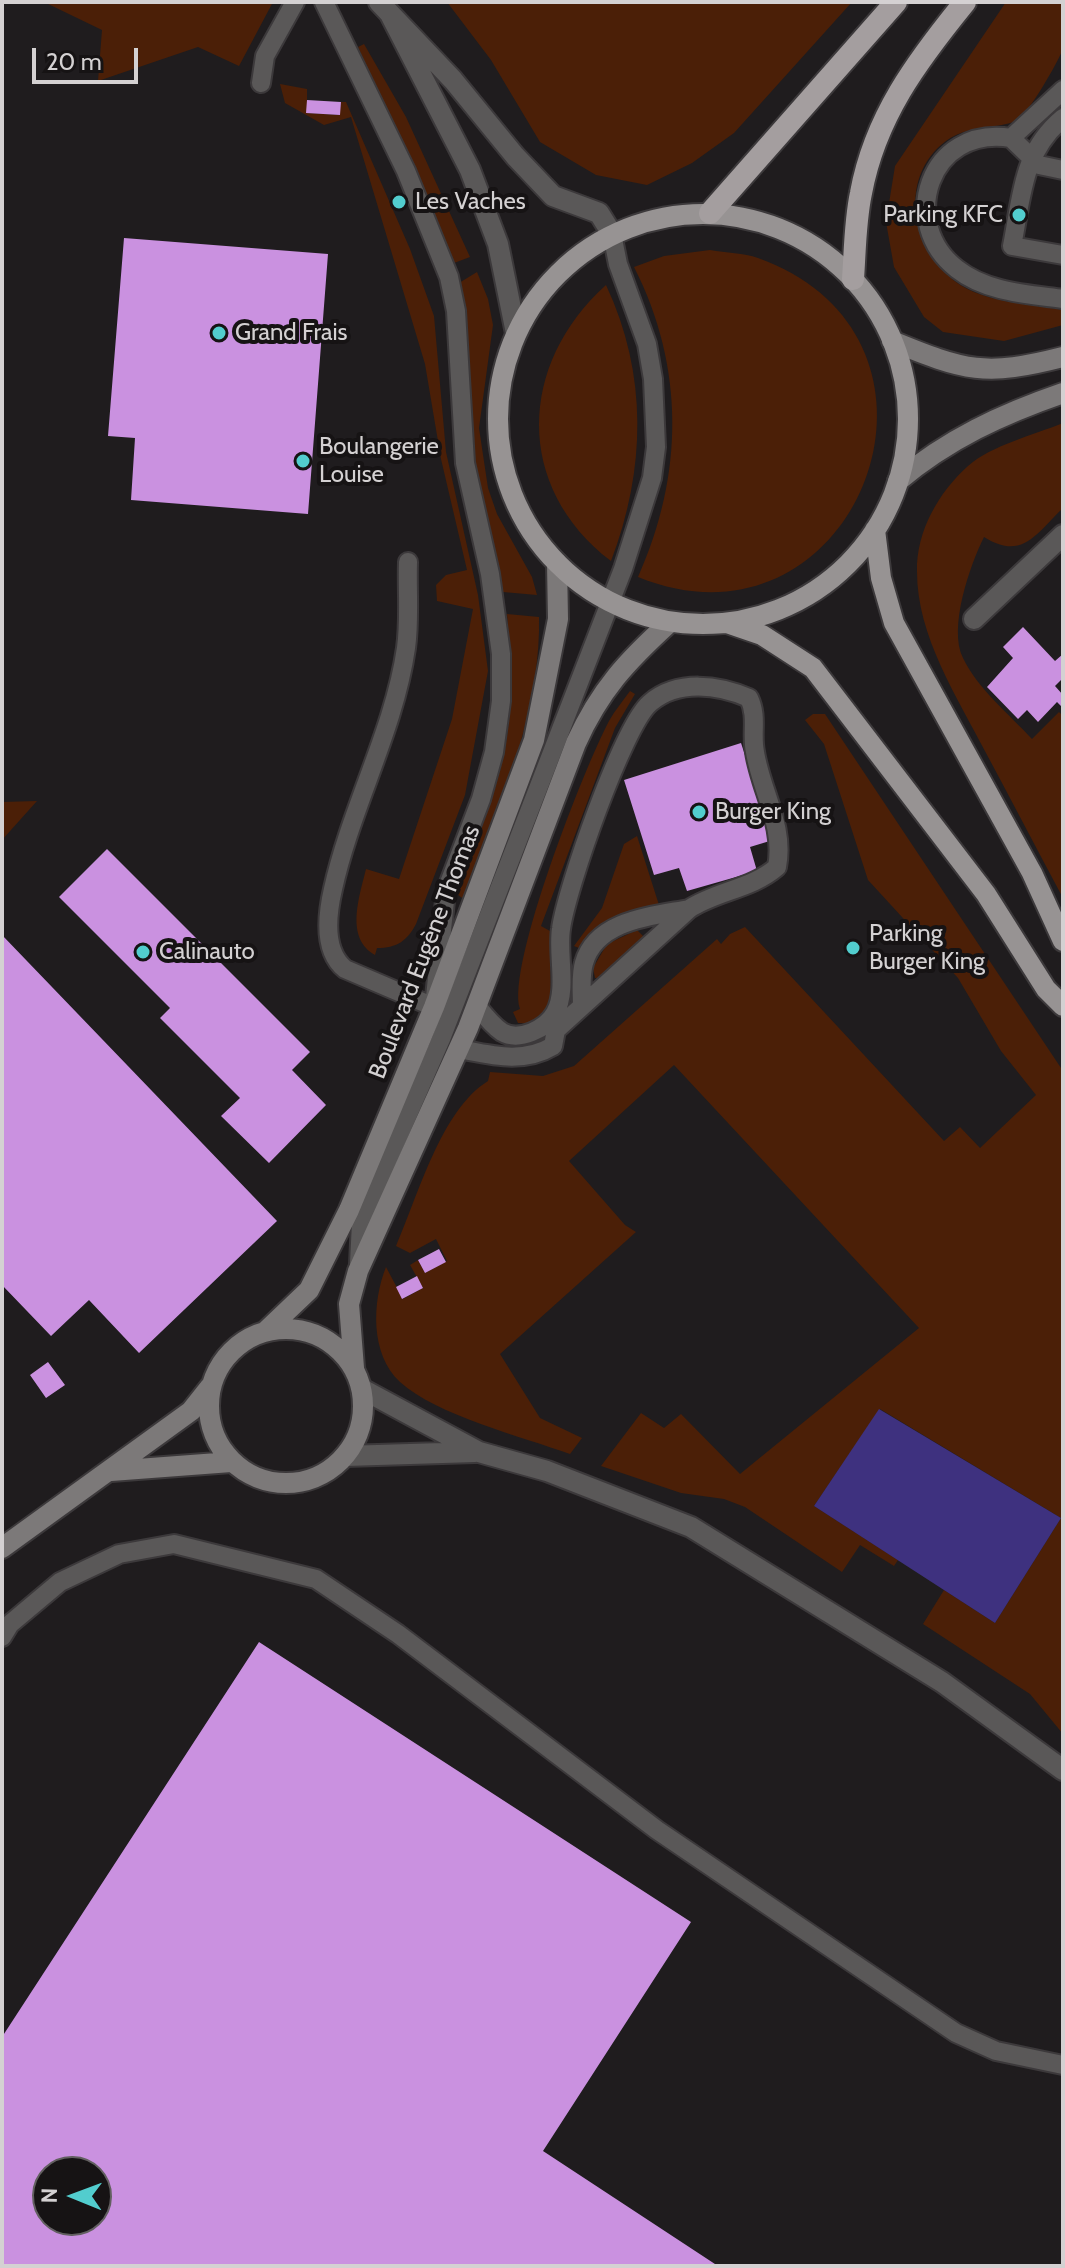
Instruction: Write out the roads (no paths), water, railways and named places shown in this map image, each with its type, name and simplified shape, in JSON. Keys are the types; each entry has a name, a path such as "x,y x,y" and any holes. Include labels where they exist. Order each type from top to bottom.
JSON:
{"highway":[{"path":"710,213 896,2"},
{"path":"853,279 860,196 884,115 918,59 965,2"}],"main road":[{"path":"710,213 763,222 788,232 812,245 853,279 882,318 892,341 907,396 906,439 898,481 875,530 836,575 811,593 757,617 727,623 670,622 608,602 557,563 524,519 504,468 499,440 500,385 516,333 556,275 612,234 660,218 710,213"},
{"path":"892,341 961,368 1016,369 1063,357"},
{"path":"898,481 933,451 1015,409 1063,393"},
{"path":"875,530 881,578 894,623 1032,873 1063,941"},
{"name":"Boulevard Eugène Thomas","path":"266,1331 309,1290 349,1210 434,1007 534,740 558,619 557,563"},
{"path":"354,1368 349,1304 358,1271 477,1006 592,707 621,667 670,622"},
{"path":"727,623 762,635 813,668 986,894 1046,989 1063,1006"},
{"path":"2,1548 191,1411 211,1387 231,1352 247,1339 266,1331 307,1332 342,1352 354,1368 362,1389 359,1433 345,1456 314,1479 292,1484 270,1483 249,1475 231,1462 216,1440 208,1414 211,1387"},
{"path":"111,1471 231,1462"}],"street":[{"path":"384,8 453,80 515,156 553,196 599,213 612,234"},
{"path":"384,8 470,170 498,244 516,333"},
{"path":"974,619 1063,535"},
{"path":"362,1389 479,1452 547,1471 691,1527 942,1682 1063,1770"},
{"path":"345,1456 479,1452"}],"lane":[{"path":"261,83 265,56 295,2"},
{"path":"324,2 411,183 449,277 456,311 465,463 490,574 501,654 501,701 494,752 481,799 446,891 434,1007 345,969 336,962 330,949 332,890 390,714 406,647 408,562"},
{"path":"1011,138 1063,90"},
{"path":"1063,118 1044,134 1031,156 1012,246 1063,255"},
{"path":"1063,170 1039,165 1011,138 987,136 967,140 936,168 928,198 933,237 941,254 971,279 991,287 1063,299"},
{"path":"358,1271 361,1222 441,1039 641,520 652,478 657,411 647,344 618,264 612,234"},
{"path":"459,1049 523,1058 542,1053 553,1046 556,1030 689,909 705,899 767,876 777,867 779,835 755,756 755,710 749,698 728,688 704,685 682,689 649,704 624,744 565,905 559,944 561,997 555,1013 537,1030 510,1036 500,1031 477,1006"},
{"path":"582,1006 583,966 600,936 651,916 689,909"},
{"path":"2,1637 10,1624 60,1582 119,1554 174,1544 316,1579 398,1634 657,1830 956,2033 996,2051 1063,2065"}],"place":[{"name":"Les Vaches","path":"399,202"},
{"name":"Parking KFC","path":"1019,215"},
{"name":"Grand Frais","path":"219,333"},
{"name":"Boulangerie Louise","path":"303,461"},
{"name":"Burger King","path":"699,812"},
{"name":"Parking Burger King","path":"853,948"},
{"name":"Calinauto","path":"143,952"}]}
